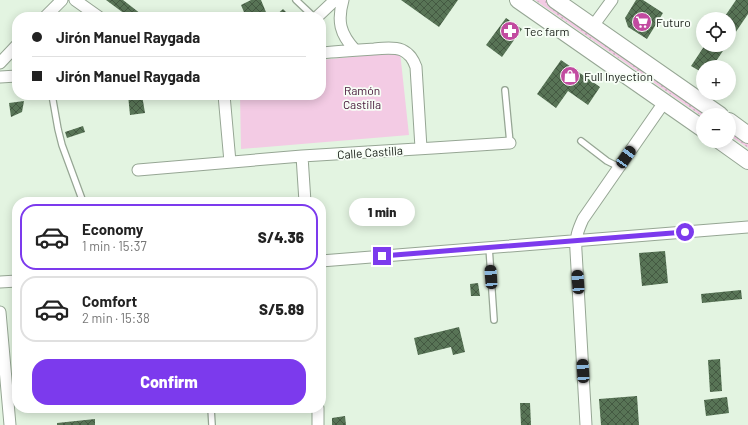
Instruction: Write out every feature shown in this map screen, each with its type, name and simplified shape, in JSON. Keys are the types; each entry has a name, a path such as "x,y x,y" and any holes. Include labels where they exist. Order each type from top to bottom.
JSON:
{"main road":[{"path":"518,0 696,124"},
{"path":"555,0 710,108"},
{"path":"736,126 748,134"},
{"path":"730,148 748,161"}],"street":[{"path":"50,12 62,0"},
{"path":"75,0 92,12"},
{"path":"322,12 335,0"},
{"path":"343,0 340,10 342,32 355,50"},
{"path":"594,26 612,0"},
{"path":"326,53 394,48 410,54 416,66 421,148"},
{"path":"0,63 12,50"},
{"path":"0,77 12,76"},
{"path":"224,100 230,162"},
{"path":"586,425 576,241 578,229 583,219 618,167 665,101"},
{"name":"Calle Castilla","path":"138,170 302,156 510,142"},
{"path":"302,156 305,197"},
{"path":"326,261 748,227"},
{"path":"0,282 12,281"},
{"path":"0,312 10,425"},
{"path":"318,413 318,425"}],"lane":[{"path":"296,0 309,12"},
{"path":"505,90 510,142"},
{"path":"53,100 62,145 81,197"},
{"path":"581,141 607,161 618,167"},
{"path":"489,247 494,320"},
{"path":"211,413 212,425"}],"green space":[{"path":"535,0 549,0 703,108 696,108 696,112"},
{"name":"Ramón Castilla","path":"400,52 409,135 241,149 240,100 326,100 326,59"},
{"path":"736,132 748,140 748,148 736,140"}],"building":[{"path":"106,0 123,0 138,12 122,12"},
{"path":"251,0 261,0 266,12 244,12 241,5"},
{"path":"401,0 458,0 439,27"},
{"name":"Futuro","path":"636,0 643,0 663,13 647,39 628,27 625,18"},
{"path":"736,0 748,0 748,14 736,32 736,12 728,12"},
{"path":"506,18 522,29 502,57 486,45"},
{"path":"700,52 722,52 717,60 696,60 696,69 691,66"},
{"path":"561,60 600,87 588,105 568,91 556,108 537,94"},
{"path":"128,100 143,100 145,113 130,115"},
{"path":"24,101 22,112 11,117 9,103"},
{"path":"83,126 85,132 67,138 65,132"},
{"path":"665,251 668,283 642,286 639,253"},
{"path":"478,283 480,296 471,296 470,284"},
{"path":"741,290 742,299 702,303 701,294"},
{"path":"459,327 465,352 453,355 451,347 418,355 414,338"},
{"path":"720,359 722,391 710,392 708,360"},
{"path":"637,396 639,425 601,425 599,399"},
{"path":"727,397 729,413 706,416 704,400"},
{"path":"520,403 530,403 531,425 521,425"},
{"path":"345,416 346,425 332,425 332,418"},
{"path":"95,419 95,425 57,425 57,423"}],"place":[{"name":"Futuro","path":"642,22"},
{"name":"Tec farm","path":"510,31"},
{"name":"Full Inyection","path":"570,76"}],"route":[{"path":"382,256 685,232"}]}
